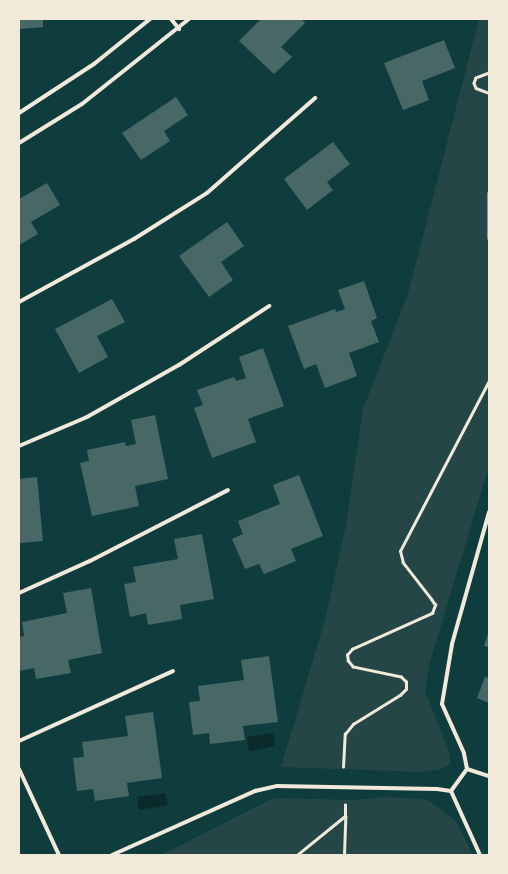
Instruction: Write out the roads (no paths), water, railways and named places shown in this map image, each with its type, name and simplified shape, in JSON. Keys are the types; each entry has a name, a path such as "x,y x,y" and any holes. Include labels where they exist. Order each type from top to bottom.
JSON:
{"street":[{"path":"19,113 94,64 150,19"},
{"path":"171,19 179,29"},
{"path":"19,143 82,104 179,29 189,19"},
{"path":"19,302 134,239 207,193 315,98"},
{"path":"19,446 87,417 179,365 269,306"},
{"path":"19,593 90,561 228,490"},
{"path":"451,791 467,769 464,753 442,704 443,687 452,644 489,512"},
{"path":"19,741 173,671"},
{"path":"19,769 59,855"},
{"path":"467,769 489,776"},
{"path":"112,855 255,791 277,786 437,788 451,791"},
{"path":"451,791 480,855"}]}
